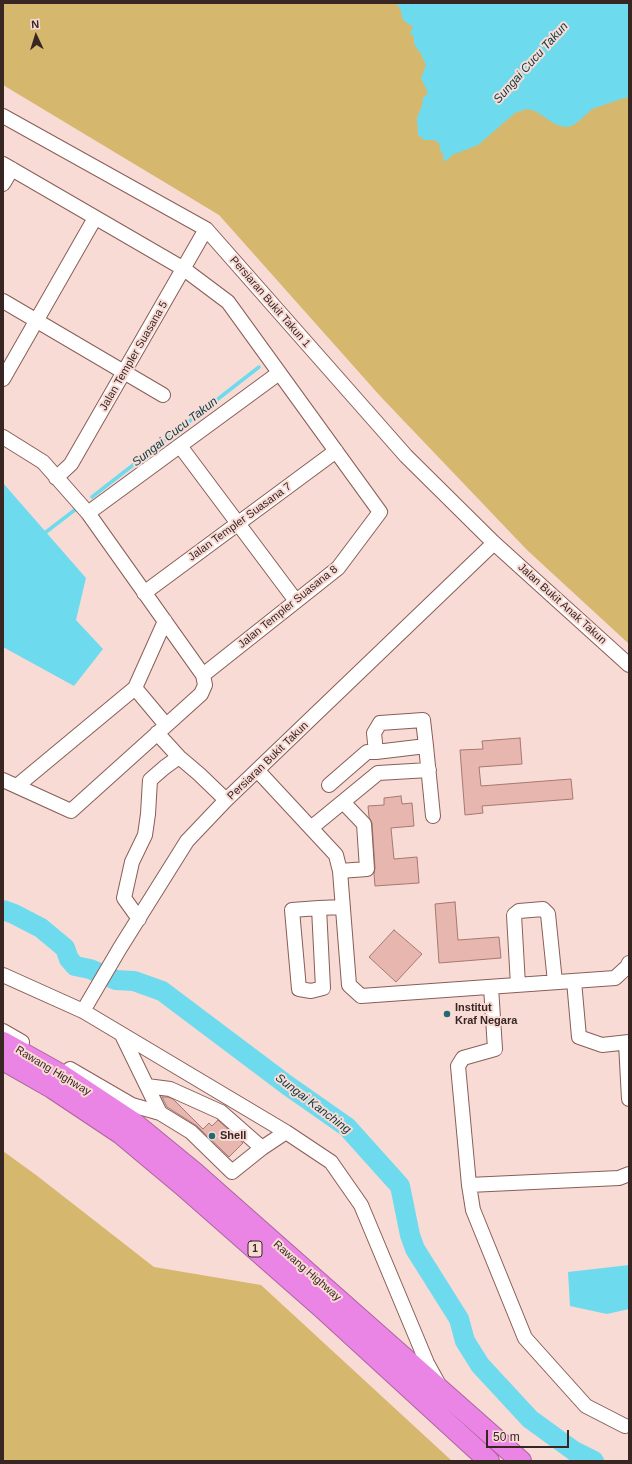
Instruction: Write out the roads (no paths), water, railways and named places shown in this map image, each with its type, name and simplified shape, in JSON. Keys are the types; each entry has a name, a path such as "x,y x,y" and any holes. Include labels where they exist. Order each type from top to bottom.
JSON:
{"highway":[{"name":"Rawang Highway","path":"3,1042 62,1075 133,1122 194,1172 520,1461"},
{"name":"Rawang Highway","path":"3,1060 52,1088 121,1134 182,1185 328,1314 489,1461"}],"street":[{"name":"Persiaran Bukit Takun 1","path":"3,116 206,229 406,456 494,543"},
{"path":"3,184 7,167 184,269 228,302 336,451"},
{"path":"3,379 95,218"},
{"name":"Jalan Templer Suasana 5","path":"56,478 71,464 206,229"},
{"path":"3,301 163,395"},
{"path":"88,513 279,373"},
{"path":"3,437 43,462 88,513 203,674 206,685 201,694 71,811 3,780"},
{"path":"180,446 296,601"},
{"name":"Jalan Templer Suasana 8","path":"203,674 338,568 380,512 336,451"},
{"name":"Jalan Templer Suasana 7","path":"144,593 336,451"},
{"name":"Jalan Bukit Anak Takun","path":"494,543 629,665"},
{"name":"Persiaran Bukit Takun","path":"83,1011 120,948 187,841 226,800 494,543"},
{"path":"17,786 135,688 165,621"},
{"path":"135,688 179,757 226,800"},
{"path":"376,752 374,733 380,723 423,720 433,816"},
{"path":"328,785 367,752 426,746"},
{"path":"139,919 124,898 132,862 145,835 150,780 179,757"},
{"path":"258,770 336,855 340,871 349,985 361,996 615,978 629,963"},
{"path":"311,828 378,773 429,770"},
{"path":"340,871 367,869 364,824 343,802"},
{"path":"318,908 323,988 311,992 299,989 292,910 318,908 343,907"},
{"path":"518,985 514,915 519,911 537,909 543,909 548,914 555,982"},
{"path":"3,975 83,1011 286,1132 331,1162 361,1206 427,1363 446,1395"},
{"path":"574,981 579,1037 602,1046 628,1042 629,1099"},
{"path":"490,987 495,1049 463,1058 458,1066 469,1185 473,1210 525,1338 586,1406 625,1425"},
{"path":"3,1031 132,1105 160,1113 191,1132 232,1172 262,1148 286,1132"},
{"path":"122,1035 160,1113"},
{"path":"147,1086 170,1089 221,1112 262,1148"},
{"path":"469,1185 619,1178 629,1174"}],"water":[{"path":"395,3 629,3 629,97 592,109 572,126 564,127 555,124 535,111 527,109 515,113 478,145 452,155 446,161 443,160 444,155 441,152 439,143 434,140 424,140 418,135 417,118 423,103 422,99 428,93 421,78 426,65 414,44 414,37 410,33 413,27 403,20 400,8"},
{"path":"3,483 86,578 76,620 103,649 74,686 3,647"},
{"path":"629,1265 629,1309 607,1314 570,1306 568,1272"}],"waterway":[{"name":"Sungai Cucu Takun","path":"92,497 259,367"},
{"name":"Sungai Cucu Takun","path":"43,532 46,532 76,509"},
{"name":"Sungai Kanching","path":"3,910 41,928 65,948 69,959 75,966 90,969 116,980 134,981 162,991 287,1085 347,1127 400,1186 410,1235 415,1249 459,1319 465,1341 480,1365 530,1419 574,1451 594,1461"}],"place":[{"name":"Institut Kraf Negara","path":"447,1014"},
{"name":"Shell","path":"212,1136"}]}
